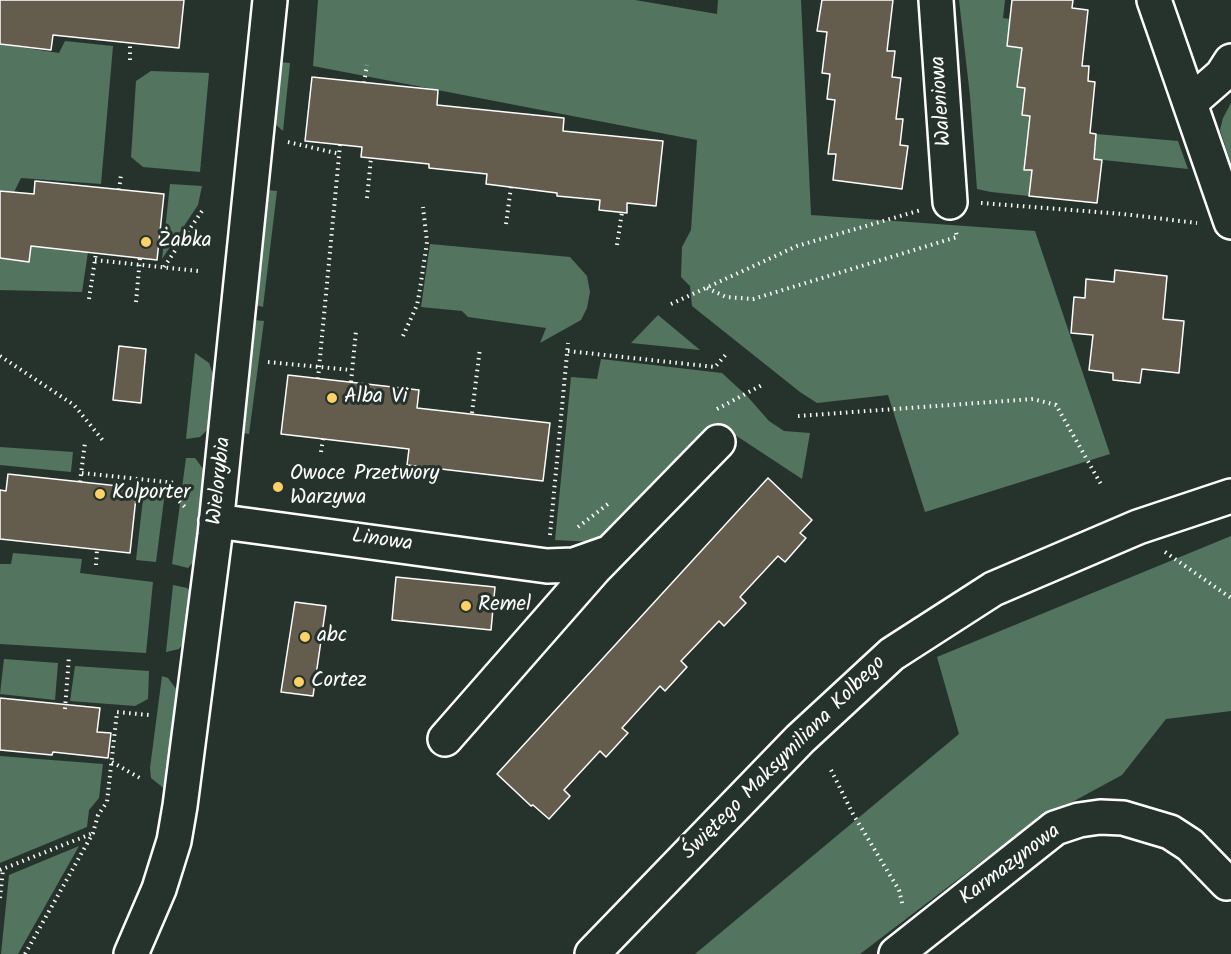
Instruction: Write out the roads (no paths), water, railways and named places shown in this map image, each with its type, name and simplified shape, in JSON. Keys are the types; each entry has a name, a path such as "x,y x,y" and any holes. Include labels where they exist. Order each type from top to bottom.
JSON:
{"street":[{"name":"Wielorybia","path":"131,954 159,889 174,841 216,521 270,0"},
{"name":"Waleniowa","path":"936,0 950,202"},
{"path":"1154,0 1231,222"},
{"path":"1191,102 1222,75 1231,60"},
{"name":"Linowa","path":"445,739 611,551 718,442"},
{"name":"Świętego Maksymiliana Kolbego","path":"592,954 800,740 892,654 993,589 1138,527 1231,496"},
{"name":"Linowa","path":"216,521 548,551 574,565 611,551"},
{"name":"Linowa","path":"548,551 564,577 565,588 557,611"},
{"name":"Karmazynowa","path":"904,948 1055,828 1079,820 1100,817 1123,818 1170,832 1190,845 1227,883"}],"place":[{"name":"Żabka","path":"146,242"},
{"name":"Alba Vi","path":"332,398"},
{"name":"Owoce Przetwory Warzywa","path":"278,487"},
{"name":"Kolporter","path":"100,494"},
{"name":"Remel","path":"466,606"},
{"name":"abc","path":"305,637"},
{"name":"Cortez","path":"299,682"}]}
